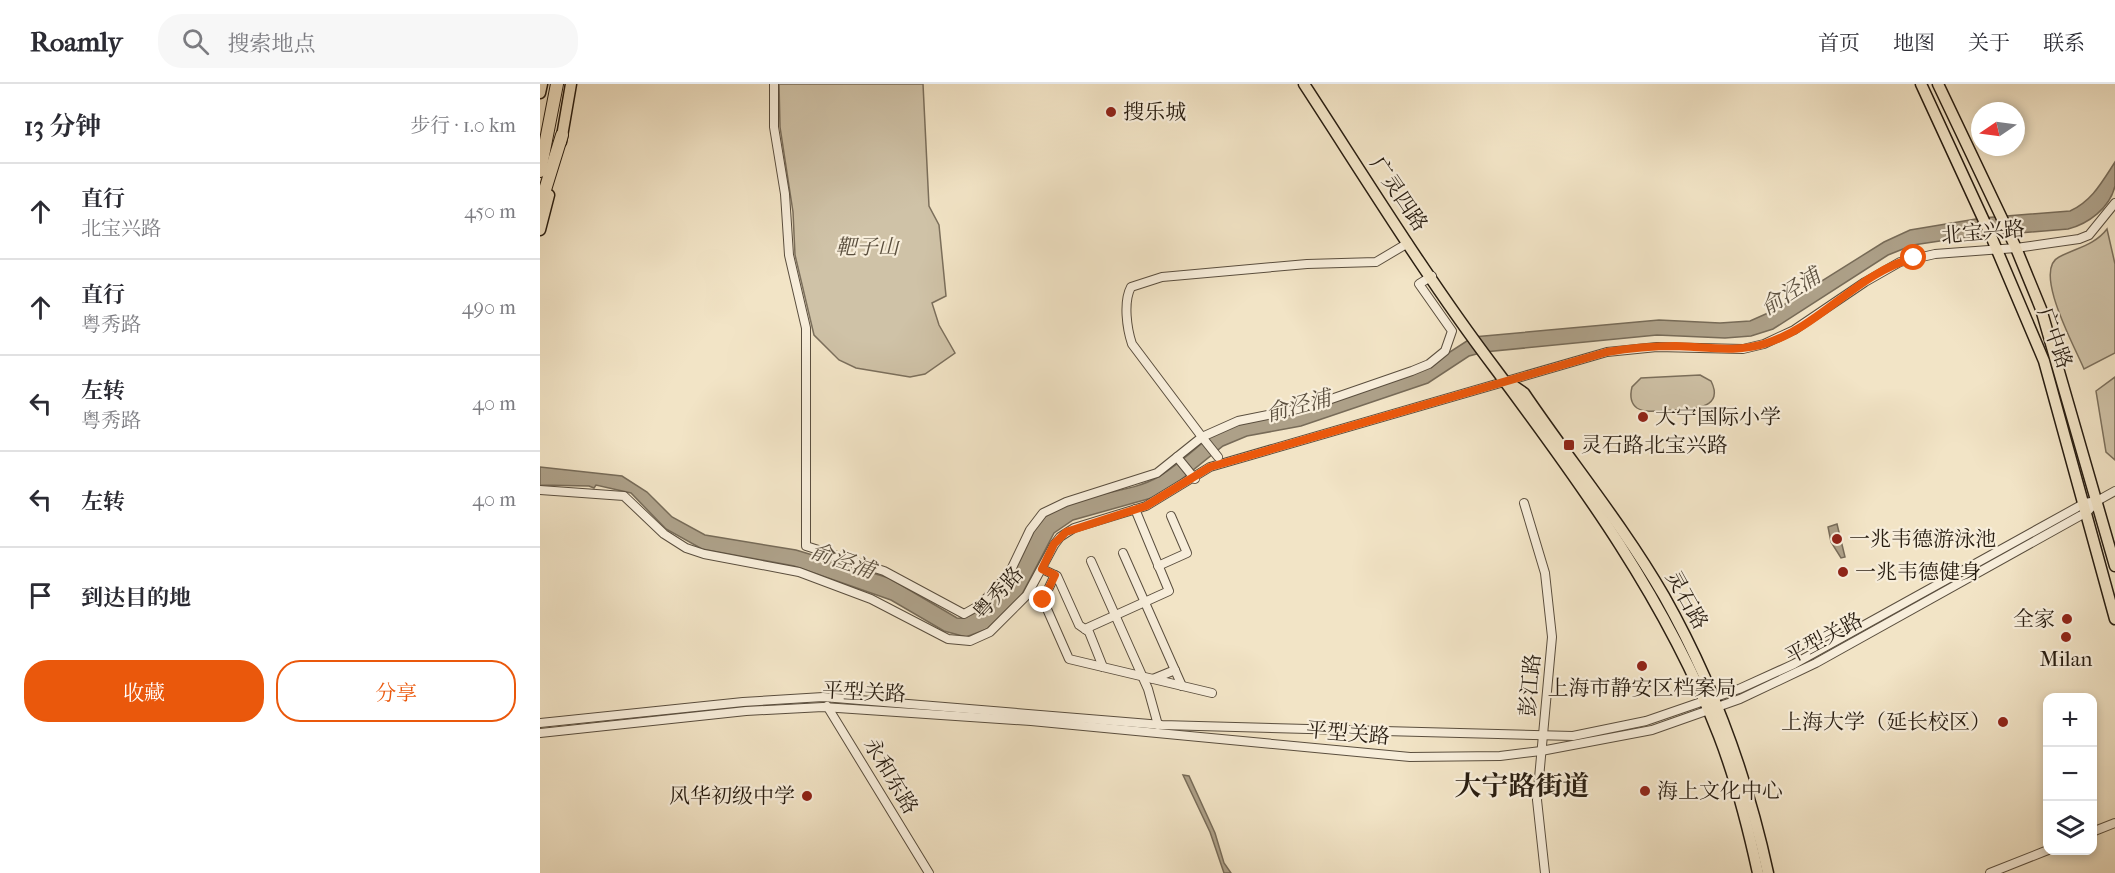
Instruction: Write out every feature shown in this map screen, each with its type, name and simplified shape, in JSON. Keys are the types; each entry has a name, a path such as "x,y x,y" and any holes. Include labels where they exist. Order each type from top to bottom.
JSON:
{"highway":[{"path":"540,171 557,84"},
{"path":"541,209 544,189 562,135"}],"main road":[{"path":"540,93 542,84"},
{"path":"540,147 552,84"},
{"path":"540,230 541,209 562,135 571,84"},
{"name":"广灵四路","path":"1304,84 1408,243 1495,368"},
{"name":"广中路","path":"1921,84 1991,236 2044,361 2115,619"},
{"name":"广中路","path":"1938,84 2016,248 2041,309 2115,566"},
{"name":"灵石路","path":"1495,368 1633,565 1712,705 1748,790 1768,873"},
{"name":"灵石路","path":"1712,705 1737,789 1758,873"}],"street":[{"path":"774,84 774,128 785,194 789,255 806,328 806,546 884,571 964,614 980,605 1009,574 1030,530 1043,513 1066,502 1157,473 1203,438 1238,421 1308,407 1429,364 1445,351 1452,331 1419,284 1431,276"},
{"name":"北宝兴路","path":"1506,381 1618,350 1657,346 1743,349 1766,344 1794,330 1873,277 1900,262 1935,254 2016,248 2084,237 2115,203"},
{"path":"1218,457 1132,344 1128,333 1127,294 1131,287 1162,277 1307,264 1376,262 1408,243"},
{"name":"粤秀路","path":"540,490 624,496 664,534 686,548 813,577 871,599 940,636 956,641 970,641 984,636 1030,592 1054,544 1066,532 1146,506 1195,479 1210,467 1506,381"},
{"path":"1177,457 1195,479"},
{"name":"平型关路","path":"540,733 746,711 828,707 1024,721 1410,757 1500,756 1541,751 1652,730 1712,705 1794,664 2115,491"},
{"name":"彭江路","path":"1524,503 1545,573 1552,638 1537,800 1545,873"},
{"path":"1084,629 1169,591 1135,509"},
{"path":"1158,566 1187,554 1171,516"},
{"path":"1123,553 1182,686"},
{"path":"1091,561 1143,677 1158,725"},
{"path":"1042,569 1055,575 1079,625 1089,632 1103,667"},
{"path":"1043,600 1055,575"},
{"path":"1030,592 1043,600 1069,659 1212,693"},
{"path":"1153,679 1175,670"},
{"name":"平型关路","path":"540,723 743,702 823,698 1158,725 1573,736 1712,705"},
{"name":"永和东路","path":"823,698 929,873"},
{"path":"2097,830 2115,823"},
{"path":"1990,873 2043,852"}],"green space":[{"name":"靶子山","path":"779,84 923,84 929,206 939,225 946,296 932,303 939,325 955,353 925,374 910,377 856,368 839,360 814,335 795,255 793,212 780,127"},
{"path":"2107,229 2115,264 2115,353 2084,369 2058,310 2050,277 2052,265 2059,257 2097,239"},
{"path":"1700,375 1711,381 1714,390 1714,397 1704,406 1650,411 1637,408 1632,401 1632,387 1641,378"},
{"path":"2115,377 2115,460 2106,452 2096,391"}],"shaded area":[{"path":"2115,162 2115,186 2108,201 2097,214 2076,227 1913,245 1888,255 1773,329 1751,336 1725,338 1657,335 1484,352 1469,356 1428,383 1301,426 1247,436 1223,446 1167,491 1155,497 1073,520 1054,533 1022,594 987,629 966,637 944,631 891,600 794,566 702,549 666,529 631,493 596,485 594,488 540,485 540,467 622,476 647,492 672,517 705,535 796,550 889,578 957,618 964,618 988,603 1002,588 1012,575 1033,532 1054,510 1082,499 1130,488 1158,477 1215,432 1227,427 1264,419 1436,361 1473,337 1659,320 1720,323 1750,321 1777,309 1884,242 1910,230 1982,218 2070,211 2090,196"},
{"path":"1837,524 1845,557 1841,558 1831,542 1828,527"},
{"path":"1183,775 1189,776 1215,833 1224,863 1231,873 1224,873 1210,832"}],"place":[{"name":"搜乐城","path":"1111,112"},
{"name":"大宁国际小学","path":"1643,417"},
{"name":"灵石路北宝兴路","path":"1569,445"},
{"name":"一兆韦德游泳池","path":"1837,539"},
{"name":"一兆韦德健身","path":"1843,572"},
{"name":"全家","path":"2067,619"},
{"name":"Milan","path":"2066,637"},
{"name":"上海市静安区档案局","path":"1642,666"},
{"name":"上海大学（延长校区）","path":"2003,722"},
{"name":"海上文化中心","path":"1645,791"},
{"name":"风华初级中学","path":"807,796"}],"district":[{"name":"大宁路街道","path":"1522,786"}],"route":[{"path":"1043,600 1055,575 1042,569 1054,544 1066,532 1081,525 1146,506 1195,479 1210,467 1607,352 1657,346 1743,349 1766,344 1794,330 1887,268 1914,258"}],"water label":[{"name":"俞泾浦","path":"1790,291"},
{"name":"俞泾浦","path":"1298,405"},
{"name":"俞泾浦","path":"843,560"}]}
